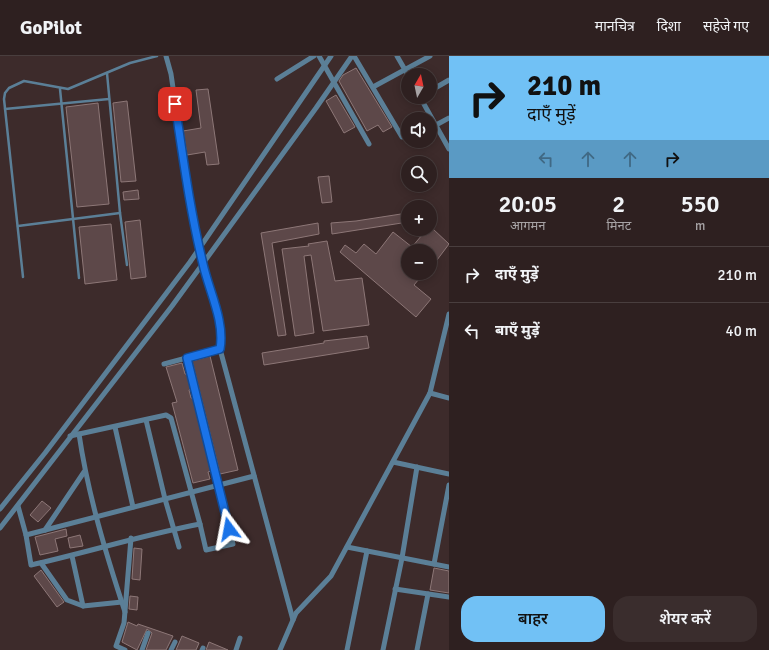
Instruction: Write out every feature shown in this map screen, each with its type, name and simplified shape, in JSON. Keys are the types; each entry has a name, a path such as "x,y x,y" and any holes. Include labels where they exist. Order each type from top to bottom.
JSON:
{"street":[{"path":"166,56 171,74 191,207 203,264 223,336 220,349 293,620"},
{"path":"277,79 314,56"},
{"path":"319,56 369,144"},
{"path":"0,509 136,335 200,248 331,56"},
{"path":"0,528 203,264 353,56 401,135"},
{"path":"397,56 404,68"},
{"path":"409,68 430,56"},
{"path":"373,87 401,72"},
{"path":"437,87 449,80"},
{"path":"437,124 449,118"},
{"path":"437,127 449,149"},
{"path":"280,650 296,613 331,576 430,394 449,314"},
{"path":"164,364 220,349"},
{"path":"70,436 166,415 171,418 206,550 233,544 187,358"},
{"path":"430,394 449,398"},
{"path":"146,420 165,499 179,547"},
{"path":"115,427 132,507"},
{"path":"79,434 84,472 104,546 125,612"},
{"path":"393,462 449,474"},
{"path":"383,650 402,558 417,467"},
{"path":"45,530 84,472"},
{"path":"26,534 254,476"},
{"path":"434,564 449,484"},
{"path":"18,506 26,534 31,565 72,556 131,538 200,524"},
{"path":"125,650 116,646 124,623 131,538"},
{"path":"347,547 449,567"},
{"path":"347,650 367,551"},
{"path":"72,556 83,606"},
{"path":"41,563 67,600 83,606 122,602"},
{"path":"395,589 449,597"},
{"path":"417,650 428,594"},
{"path":"142,650 148,633"},
{"path":"236,650 240,638"},
{"path":"171,650 175,642"}],"lane":[{"path":"23,277 5,109 5,92 9,88 24,82 60,89 76,87 130,63 157,56"},
{"path":"107,73 120,213 127,265"},
{"path":"60,89 79,278"},
{"path":"5,109 109,99"},
{"path":"18,226 120,213"}],"building":[{"path":"356,68 392,127 383,132 378,125 367,131 339,81 343,75"},
{"path":"208,89 219,164 207,165 205,152 187,155 183,131 201,128 196,90"},
{"path":"336,95 355,127 344,133 326,101"},
{"path":"127,101 136,181 121,182 113,103"},
{"path":"98,103 109,204 77,207 66,107"},
{"path":"329,176 332,202 322,203 318,177"},
{"path":"138,190 139,199 124,200 123,192"},
{"path":"401,214 401,223 332,234 331,223 356,221"},
{"path":"140,220 146,277 131,279 125,222"},
{"path":"318,223 319,234 272,243 286,335 278,336 261,233"},
{"path":"111,224 117,280 85,284 79,227"},
{"path":"393,232 408,244 401,244 401,280 418,280 414,285 431,299 416,317 340,252 345,245 356,253 364,244 376,254"},
{"path":"437,233 449,244 437,260 437,244 414,244 421,236 437,236"},
{"path":"327,241 335,281 362,278 369,325 323,331 311,255 304,256 314,333 295,336 282,249 309,246 308,244"},
{"path":"367,336 369,348 264,365 262,353 324,343 324,341"},
{"path":"210,356 238,470 220,474 192,361"},
{"path":"182,363 185,374 187,374 191,389 189,390 191,398 193,398 211,471 208,472 210,479 193,483 172,403 177,402 166,367"},
{"path":"42,501 51,508 38,522 30,515"},
{"path":"66,529 67,536 55,539 58,551 40,555 35,537"},
{"path":"80,535 83,546 70,548 68,538"},
{"path":"134,548 142,549 140,580 132,579"},
{"path":"434,568 449,571 449,593 430,590"},
{"path":"41,570 64,602 57,607 34,576"},
{"path":"130,596 138,597 137,610 129,609"},
{"path":"128,622 173,636 166,650 146,650 152,633 147,629 137,650 122,642"},
{"path":"182,636 199,643 196,650 176,650"},
{"path":"209,642 228,650 206,650"}],"route":[{"path":"175,104 191,207 203,264 223,336 220,349 187,358 229,529"}]}
